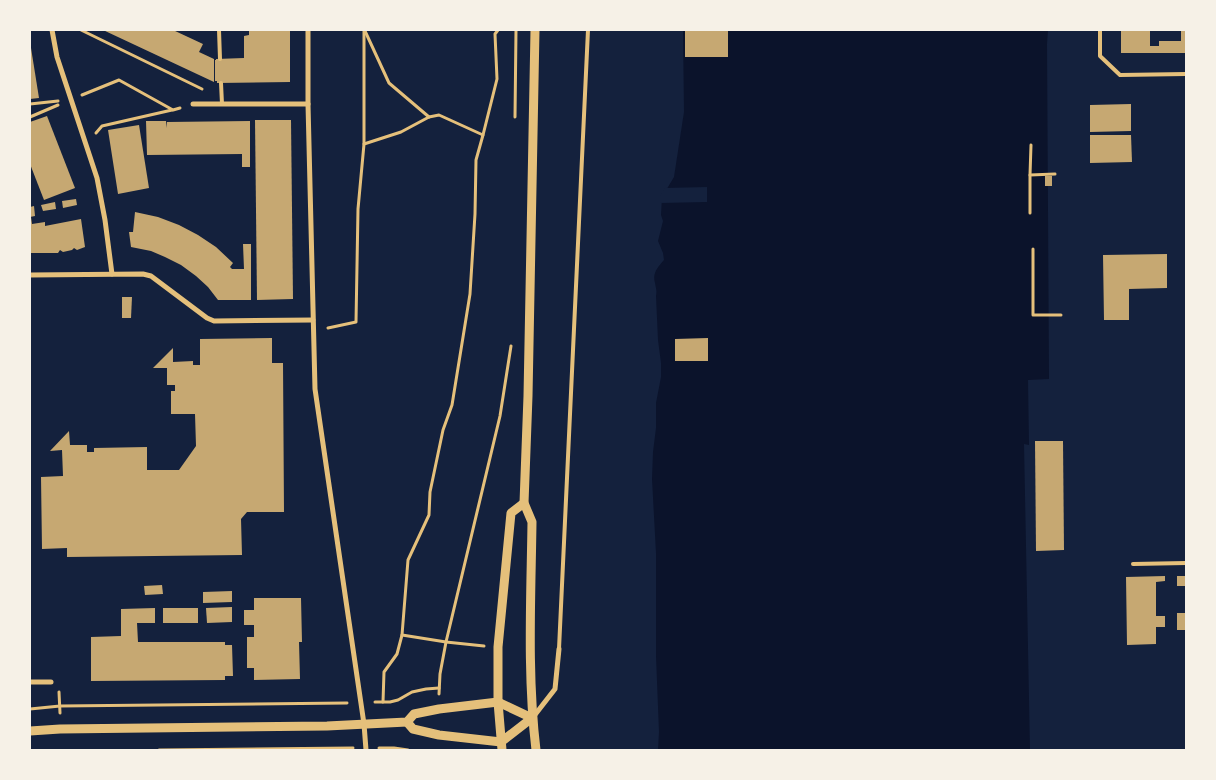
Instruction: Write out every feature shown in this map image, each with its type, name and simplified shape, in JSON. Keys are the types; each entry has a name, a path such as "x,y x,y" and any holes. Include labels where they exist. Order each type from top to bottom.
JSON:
{"street":[{"path":"52,30 57,57 97,178 112,274"},
{"path":"308,30 315,389 367,749"},
{"path":"535,30 528,396 524,503 532,522 530,649 532,718 536,750"},
{"path":"193,104 308,104"},
{"path":"30,275 142,274 151,276 207,318 214,321 314,320"},
{"path":"502,746 498,702 498,648 512,513 524,503"},
{"path":"502,746 532,718 556,689 559,649"},
{"path":"30,682 51,682"},
{"path":"30,731 76,728 327,726 407,722 414,714 498,702 532,718"},
{"path":"407,722 414,729 502,746"}],"lane":[{"path":"219,30 220,59"},
{"path":"559,649 588,30"},
{"path":"1100,30 1100,56 1120,75 1186,74"},
{"path":"221,83 222,104"},
{"path":"1132,564 1186,563"}],"path":[{"path":"81,30 200,88 222,104"},
{"path":"364,30 389,83 428,117"},
{"path":"314,330 356,322 358,210 364,144 364,30"},
{"path":"383,702 384,672 397,654 402,635 408,560 428,515 430,492 443,430 452,405 460,359 470,294 476,160 497,79 494,34 498,30"},
{"path":"515,120 516,30"},
{"path":"30,117 119,80 173,110"},
{"path":"30,104 71,100"},
{"path":"85,142 102,126 193,104"},
{"path":"364,144 402,132 428,117 439,115 482,136"},
{"path":"1030,213 1031,145"},
{"path":"1030,175 1055,174"},
{"path":"1033,249 1033,315 1061,315"},
{"path":"30,709 60,706 390,702 412,692 426,688 438,688 446,642 500,416 511,339"},
{"path":"402,635 446,642"},
{"path":"159,750 394,748 408,750"}],"water":[{"path":"683,30 1048,30 1049,379 1028,380 1029,445 1024,444 1030,750 658,750 656,553 652,479 656,403 661,377 661,363 654,276 664,260 658,241 663,221 661,215 662,197 674,177 684,112"}],"pier":[{"path":"707,187 707,202 660,203 660,196 665,188"}],"building":[{"path":"103,30 173,30 203,44 199,52 214,59 214,82"},
{"path":"249,30 290,30 290,82 217,83 215,81 215,60 244,58 244,36 249,35"},
{"path":"685,30 728,30 728,57 685,57"},
{"path":"1121,30 1150,30 1150,46 1159,46 1159,41 1181,41 1181,30 1186,30 1186,53 1121,53"},
{"path":"30,48 39,98 30,99"},
{"path":"1131,104 1131,131 1090,132 1090,105"},
{"path":"47,116 75,188 44,200 30,164 30,122"},
{"path":"255,120 291,120 293,299 257,300"},
{"path":"146,121 166,121 167,128 167,122 250,121 250,167 242,167 242,154 147,155"},
{"path":"139,125 149,188 118,194 108,130"},
{"path":"1090,135 1131,135 1132,162 1090,163"},
{"path":"1045,176 1052,176 1052,186 1045,186"},
{"path":"76,199 77,205 63,208 62,201"},
{"path":"55,202 56,209 43,211 41,205"},
{"path":"34,206 35,216 30,217 30,207"},
{"path":"135,212 158,217 198,235 216,247 233,263 230,267 232,269 244,269 243,244 251,244 251,300 218,300 208,287 181,265 151,251 131,247 129,232 133,232"},
{"path":"30,217 32,224 45,222 45,226 81,219 85,247 63,252 60,250 58,253 30,253"},
{"path":"1167,254 1167,288 1129,289 1129,320 1104,320 1103,255"},
{"path":"122,297 132,297 131,318 122,318"},
{"path":"272,338 272,363 283,363 284,512 247,512 241,519 242,555 67,557 67,548 42,549 41,477 63,476 62,450 50,451 69,431 70,445 87,445 87,452 94,452 94,448 147,447 147,470 179,470 196,446 195,414 171,414 171,391 175,391 175,385 167,385 167,368 153,368 173,348 173,362 193,361 193,365 200,365 200,339"},
{"path":"708,338 708,361 675,361 675,339"},
{"path":"1035,441 1063,441 1064,550 1036,551"},
{"path":"1165,576 1165,581 1156,582 1156,616 1165,616 1165,627 1156,627 1156,644 1127,645 1126,577"},
{"path":"1177,576 1186,576 1186,586 1177,586"},
{"path":"162,585 163,594 145,595 144,586"},
{"path":"232,591 232,602 203,603 203,592"},
{"path":"254,598 301,598 302,642 299,642 300,679 254,680 254,668 247,668 247,637 254,637 254,625 244,625 244,610 254,610"},
{"path":"232,607 232,622 207,623 206,608"},
{"path":"155,608 155,623 137,623 138,642 225,642 225,645 232,645 233,676 225,676 225,680 91,681 91,637 121,636 121,609"},
{"path":"163,608 198,608 198,623 163,623"},
{"path":"1177,613 1186,613 1186,630 1177,630"}]}
